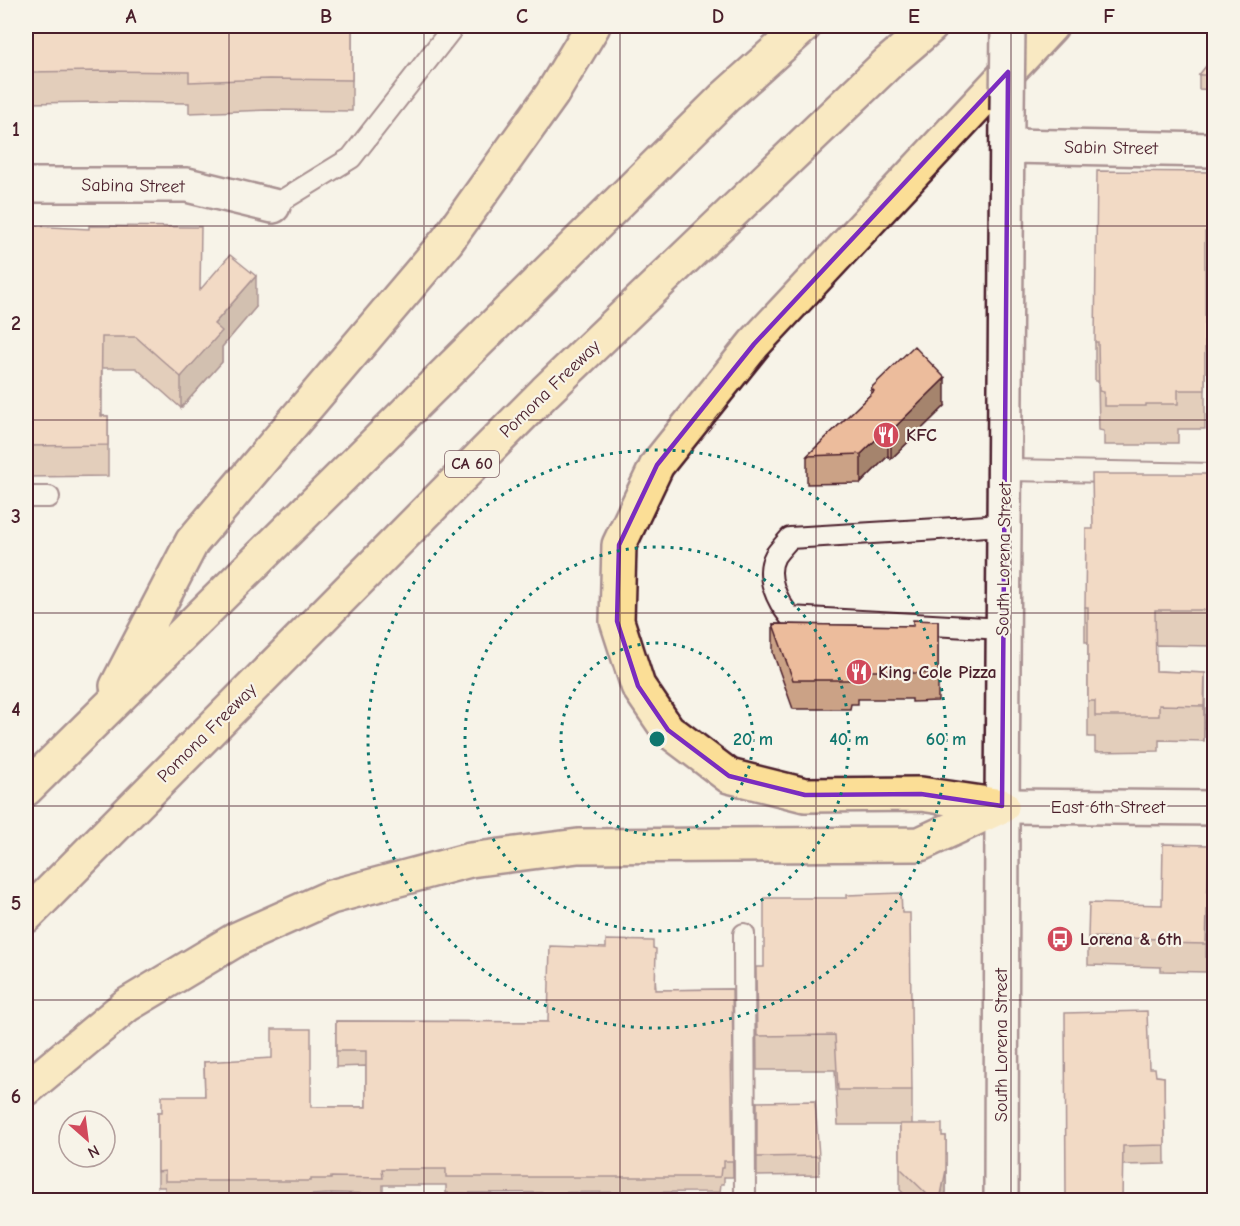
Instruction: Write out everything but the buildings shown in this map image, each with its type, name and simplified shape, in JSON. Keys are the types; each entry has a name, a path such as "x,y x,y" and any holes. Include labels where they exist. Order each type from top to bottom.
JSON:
{"highway":[{"path":"104,713 192,542 447,241 552,94 593,26"},
{"path":"26,789 724,98 804,26"},
{"name":"Pomona Freeway","path":"26,916 529,408 888,63 932,26"},
{"path":"1002,806 921,794 805,795 729,776 668,730 638,686 617,621 619,545 657,465 754,344 1051,26"},
{"path":"26,1089 127,1005 237,939 331,897 470,860 578,846 920,844 1002,806"}],"main road":[{"name":"South Lorena Street","path":"1001,1200 1008,26"},
{"name":"Sabin Street","path":"1007,146 1215,150"},
{"name":"Sabina Street","path":"26,185 187,185 273,206"},
{"name":"East 6th Street","path":"1002,806 1215,808"}],"lane":[{"path":"273,206 351,158 454,26"},
{"path":"1004,470 1215,474"},
{"path":"26,497 49,496"},
{"path":"1003,629 790,617 779,602 771,579 774,558 790,538 1004,525"},
{"path":"744,934 745,1200"}],"highlighted area":[{"path":"1008,72 1002,806 921,794 805,795 729,776 668,730 638,686 617,621 619,545 657,465 754,344"}],"place":[{"name":"KFC","path":"886,435"},
{"name":"King Cole Pizza","path":"859,672"},
{"name":"Lorena & 6th","path":"1060,939"}]}
